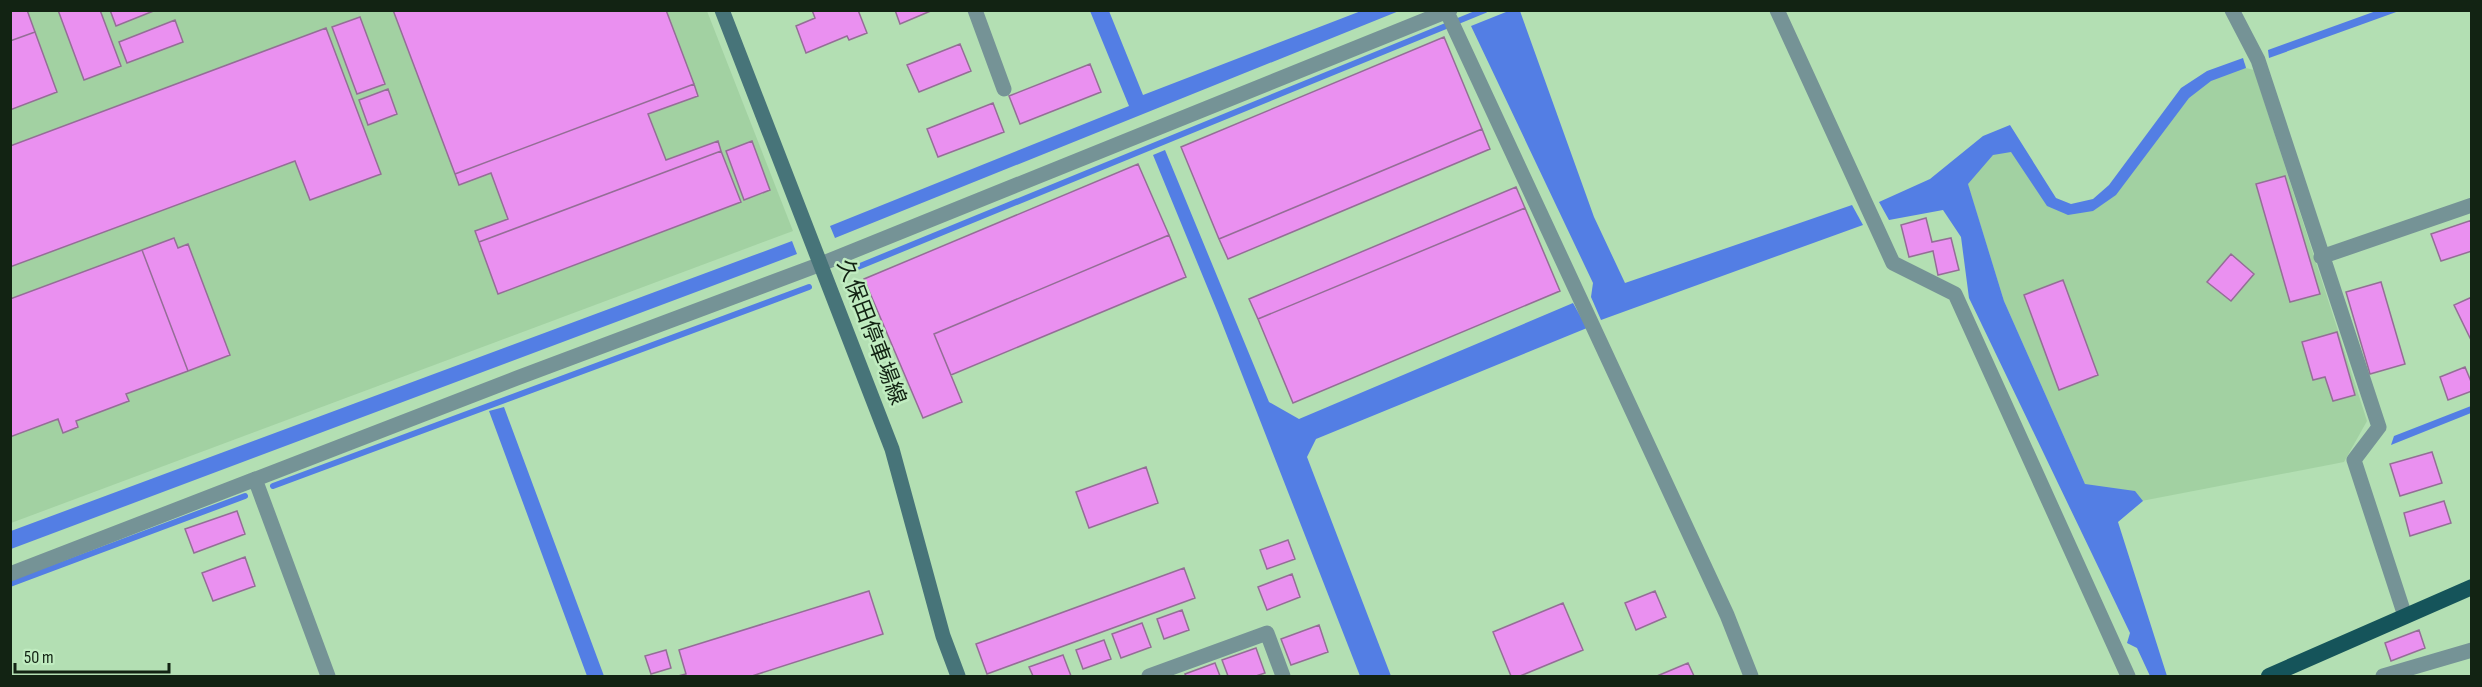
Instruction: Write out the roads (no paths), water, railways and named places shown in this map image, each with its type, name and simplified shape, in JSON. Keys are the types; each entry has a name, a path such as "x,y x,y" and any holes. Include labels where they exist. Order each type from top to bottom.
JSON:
{"highway":[{"path":"2269,676 2472,587"}],"main road":[{"name":"久保田停車場線","path":"722,10 892,449 943,636 958,676"}],"street":[{"path":"975,10 1004,88"},
{"path":"1777,10 1893,263 1955,294 2128,676"},
{"path":"2232,10 2258,60 2321,257 2379,427 2354,460 2404,616"},
{"path":"10,574 821,264 1448,11 1727,615 1751,676"},
{"path":"2321,257 2472,205"},
{"path":"255,479 328,676"},
{"path":"1149,676 1267,633 1283,676"},
{"path":"2383,676 2472,650"}],"water":[{"path":"1511,10 1520,11 1594,217 1625,283 1852,205 1863,225 1601,320 1591,297 1593,283 1471,26"},
{"path":"1090,11 1109,11 1143,95 1361,11 1399,11 835,238 830,226 1129,106"},
{"path":"2376,11 2399,11 2269,58 2268,50"},
{"path":"2243,58 2246,68 2211,81 2189,98 2116,195 2093,211 2068,215 2047,206 2011,152 1993,155 1968,184 2004,301 2085,484 2135,491 2143,501 2118,522 2167,676 2150,676 2137,648 2127,643 2130,633 1969,298 1961,237 1943,210 1889,220 1879,202 1930,179 1983,136 2010,125 2056,198 2071,204 2093,199 2109,185 2181,88 2207,71"},
{"path":"1165,150 1269,402 1299,419 1573,303 1587,328 1316,439 1307,457 1391,676 1360,676 1218,313 1153,155"},
{"path":"792,241 797,254 11,549 11,531"},
{"path":"2471,406 2471,413 2391,445 2394,436"},
{"path":"504,407 604,676 587,676 489,411"}],"waterway":[{"path":"848,271 1485,10"},
{"path":"273,486 809,287"},
{"path":"10,584 245,496"}]}
